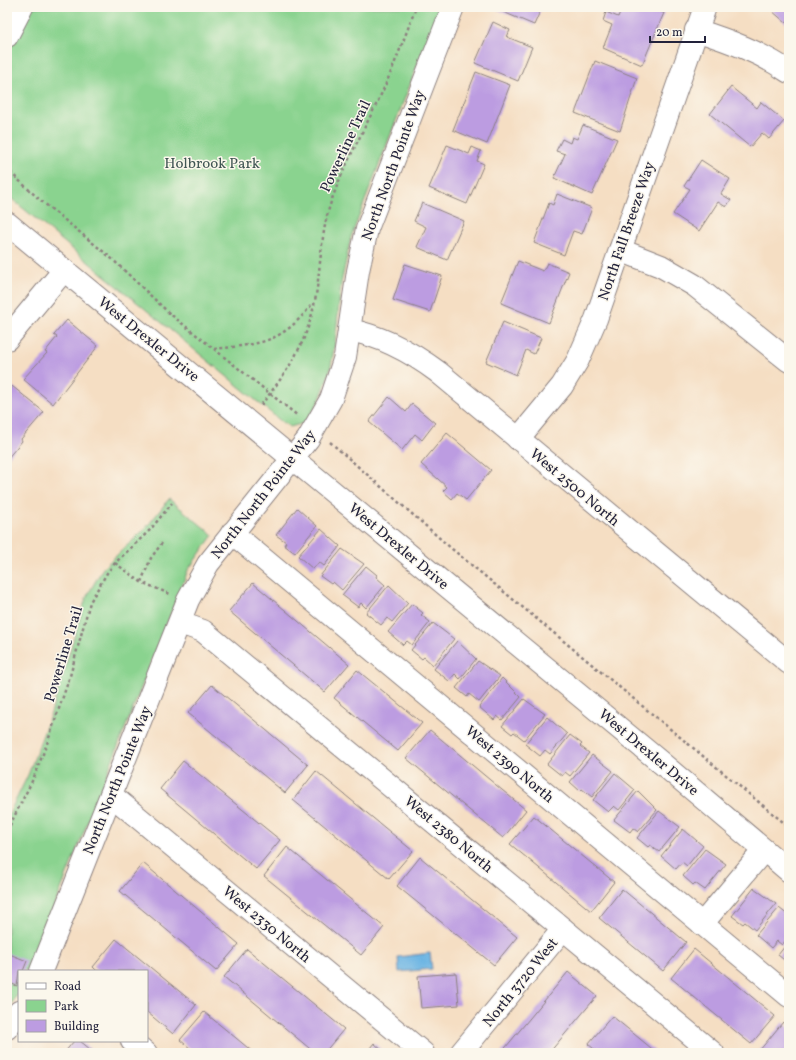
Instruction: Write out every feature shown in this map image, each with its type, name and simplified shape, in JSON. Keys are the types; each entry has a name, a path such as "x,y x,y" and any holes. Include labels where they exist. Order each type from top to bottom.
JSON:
{"street":[{"path":"7,36 22,7"},
{"name":"North North Pointe Way","path":"43,970 188,600 197,582 208,564 232,533 308,439 331,399 345,358 359,264 369,222 453,7"},
{"name":"North Fall Breeze Way","path":"518,439 562,386 578,360 596,319 705,7"},
{"path":"696,30 743,46 789,72"},
{"name":"West Drexler Drive","path":"7,223 294,458 789,871"},
{"path":"620,250 661,266 694,285 789,361"},
{"path":"7,339 64,270"},
{"name":"West 2500 North","path":"349,330 384,340 420,359 789,663"},
{"name":"West 2390 North","path":"232,533 789,996"},
{"name":"West 2380 North","path":"180,623 203,631 713,1053"},
{"name":"West 2330 North","path":"111,795 423,1053"},
{"path":"702,924 764,850"},
{"name":"North 3720 West","path":"461,1053 563,929"},
{"path":"7,1028 18,1013"},
{"path":"133,1042 146,1053"}],"path":[{"name":"Powerline Trail","path":"261,405 298,355 307,332 315,301 322,240 332,201 343,171 393,68 416,7"},
{"path":"7,167 11,174 110,257 169,313 303,419"},
{"path":"214,349 254,345 269,341 292,327 315,301"},
{"path":"334,445 452,549 789,827"},
{"name":"Powerline Trail","path":"7,831 34,777 48,741 70,676 90,602 107,573 115,563 150,530 172,503"},
{"path":"141,582 151,558 162,543"},
{"path":"115,563 141,582 176,596"}],"green space":[{"name":"Holbrook Park","path":"7,7 440,7 351,237 341,284 335,343 330,371 320,399 304,423 290,427 282,422 7,195"},
{"path":"169,499 213,535 188,570 29,970 18,970 18,994 7,1011 7,818 28,775 51,713 86,598 103,568 146,528"}],"water":[{"path":"430,953 432,969 399,972 398,957"}],"building":[{"path":"497,7 542,7 534,25 496,9"},
{"path":"622,7 649,7 664,13 642,65 603,48 612,25 603,21 606,12 618,17"},
{"path":"774,7 789,7 789,20 786,23 771,10"},
{"path":"493,22 510,30 507,37 532,47 518,81 475,63"},
{"path":"595,61 637,78 620,131 575,113"},
{"path":"476,72 510,85 487,144 453,130"},
{"path":"731,87 757,108 761,102 784,121 769,139 762,133 750,147 710,114"},
{"path":"583,125 617,139 592,195 554,178 565,154 556,151 562,139 570,143 572,137 577,139"},
{"path":"447,145 469,154 472,147 481,151 477,161 484,164 467,204 429,188"},
{"path":"701,160 730,179 721,194 731,200 726,207 718,202 699,231 673,214 690,189 684,186"},
{"path":"557,194 592,208 582,234 573,231 564,255 534,243 549,203 553,205"},
{"path":"422,203 464,221 447,260 417,247 426,227 414,221"},
{"path":"518,261 543,271 547,263 569,272 549,323 501,303"},
{"path":"405,264 442,276 430,312 393,300"},
{"path":"67,320 98,346 53,404 23,379 47,353 45,352 57,337 54,335"},
{"path":"503,322 541,338 534,354 526,350 516,375 486,362"},
{"path":"12,386 44,412 21,439 22,441 7,459 7,392"},
{"path":"389,397 406,412 412,404 435,423 422,440 415,434 402,450 369,422"},
{"path":"447,433 491,470 466,500 457,493 452,499 443,491 447,487 421,464"},
{"path":"297,508 317,526 295,553 284,545 286,542 276,535"},
{"path":"321,529 340,546 324,566 319,562 313,569 298,556"},
{"path":"342,549 364,564 342,590 333,582 331,584 320,576"},
{"path":"366,566 377,575 376,577 385,585 366,608 361,603 358,607 342,595"},
{"path":"253,583 349,664 325,692 229,611"},
{"path":"389,585 408,603 392,622 387,618 381,625 366,613"},
{"path":"412,604 423,613 421,615 430,622 412,645 407,641 403,645 388,632"},
{"path":"433,623 454,639 433,665 424,657 422,659 411,650"},
{"path":"457,641 476,659 460,679 455,674 449,681 434,669"},
{"path":"478,661 500,676 479,702 469,694 467,697 456,688"},
{"path":"357,670 422,723 398,751 334,698"},
{"path":"502,678 521,697 502,720 497,716 494,720 479,707"},
{"path":"212,685 308,765 285,793 188,713"},
{"path":"524,699 545,714 524,740 514,732 512,734 502,726"},
{"path":"547,717 567,734 550,754 545,750 540,756 525,744"},
{"path":"430,730 526,810 503,838 406,758"},
{"path":"570,735 582,744 580,746 589,753 570,776 565,772 562,776 547,764"},
{"path":"592,755 613,771 592,797 582,789 580,791 570,782"},
{"path":"183,761 280,840 256,869 160,789"},
{"path":"316,771 413,851 389,879 293,800"},
{"path":"615,773 635,790 619,810 614,806 608,812 593,800"},
{"path":"638,791 657,810 638,832 633,828 630,832 614,820"},
{"path":"659,811 680,827 659,852 650,845 648,847 637,838"},
{"path":"534,816 614,882 591,911 510,844"},
{"path":"683,829 703,846 687,866 682,862 676,869 661,856"},
{"path":"287,847 384,927 361,955 264,876"},
{"path":"705,849 726,864 705,890 695,883 693,885 683,876"},
{"path":"420,857 517,937 494,965 397,886"},
{"path":"143,863 239,944 216,971 120,891"},
{"path":"754,888 776,904 755,930 745,922 743,924 732,916"},
{"path":"622,889 686,942 663,971 599,918"},
{"path":"779,908 789,916 789,936 782,945 777,941 771,948 756,935"},
{"path":"116,939 196,1005 173,1034 148,1013 148,970 96,970 93,967"},
{"path":"789,941 789,964 778,955"},
{"path":"247,949 344,1029 324,1053 315,1053 224,977"},
{"path":"694,949 775,1016 751,1044 671,978"},
{"path":"7,953 27,961 23,970 18,970 17,986 7,982"},
{"path":"568,972 597,996 549,1053 501,1053"},
{"path":"456,973 459,1005 421,1008 418,976"},
{"path":"204,1012 254,1053 196,1053 180,1040"},
{"path":"612,1016 657,1053 599,1053 588,1044"},
{"path":"783,1022 789,1028 789,1053 762,1053 759,1051"},
{"path":"73,1042 81,1042 95,1053 64,1053"},
{"path":"374,1043 385,1053 366,1053"}]}
